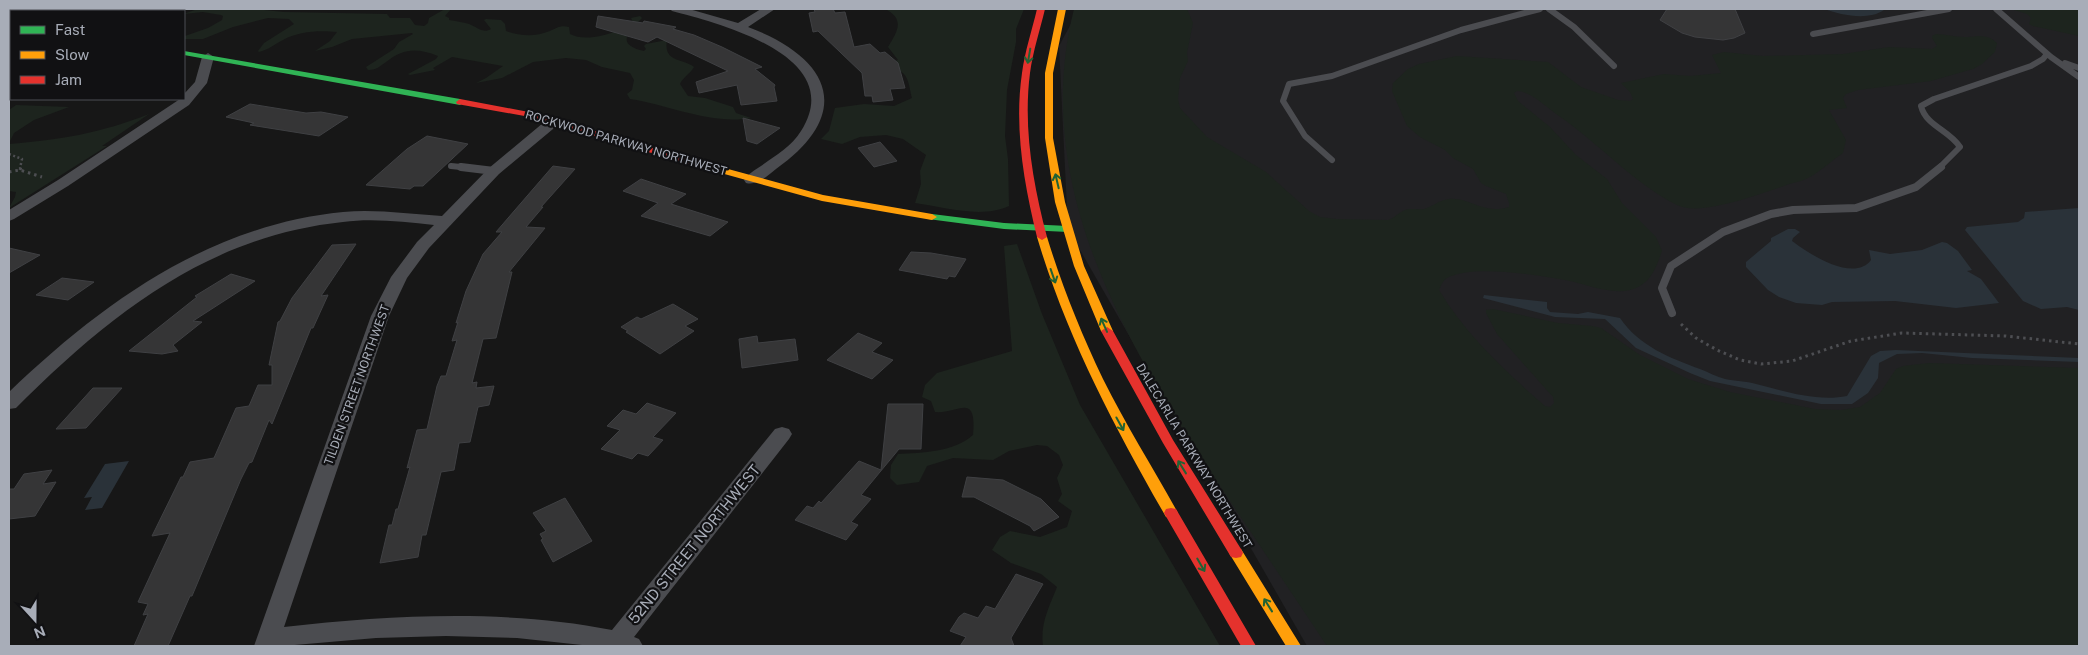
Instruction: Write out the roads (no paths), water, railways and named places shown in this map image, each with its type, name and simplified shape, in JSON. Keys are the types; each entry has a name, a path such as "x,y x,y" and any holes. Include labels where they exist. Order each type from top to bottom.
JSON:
{"main road":[{"path":"1041,9 1029,56 1024,114 1028,175 1039,229 1067,313 1098,383 1140,460 1249,646"},
{"name":"DALECARLIA PARKWAY NORTHWEST","path":"1062,9 1052,57 1049,114 1055,174 1068,229 1097,309 1130,377 1173,452 1294,646"},
{"name":"ROCKWOOD PARKWAY NORTHWEST","path":"185,53 496,108 554,121 751,180 867,207 987,225 1068,229"}],"street":[{"path":"676,9 739,28 774,44 796,59 812,76 819,94 817,114 805,136 789,152 751,180"},
{"path":"739,28 769,9"},
{"path":"9,216 63,183 189,98 201,83 208,57"},
{"name":"TILDEN STREET NORTHWEST","path":"267,642 380,316 404,269 420,249 494,171 554,121"},
{"path":"9,403 52,361 119,308 180,267 226,245 276,228 334,218 366,216 446,221"},
{"name":"52ND STREET NORTHWEST","path":"624,644 782,434"},
{"path":"267,642 382,627 435,625 537,630 624,644"}],"lane":[{"path":"1332,160 1305,136 1283,101 1289,84 1332,76 1461,30 1540,9"},
{"path":"1549,9 1574,27 1614,66"},
{"path":"1813,34 1949,9"},
{"path":"1996,9 2049,55 2079,77"},
{"path":"2049,55 2079,68"},
{"path":"1672,313 1662,288 1671,266 1690,252 1723,232 1771,214 1793,210 1856,208 1916,187 1935,173 1960,147 1955,139 1924,115 1921,106 1934,98 2031,66 2049,55"},
{"path":"451,166 494,171"}]}
